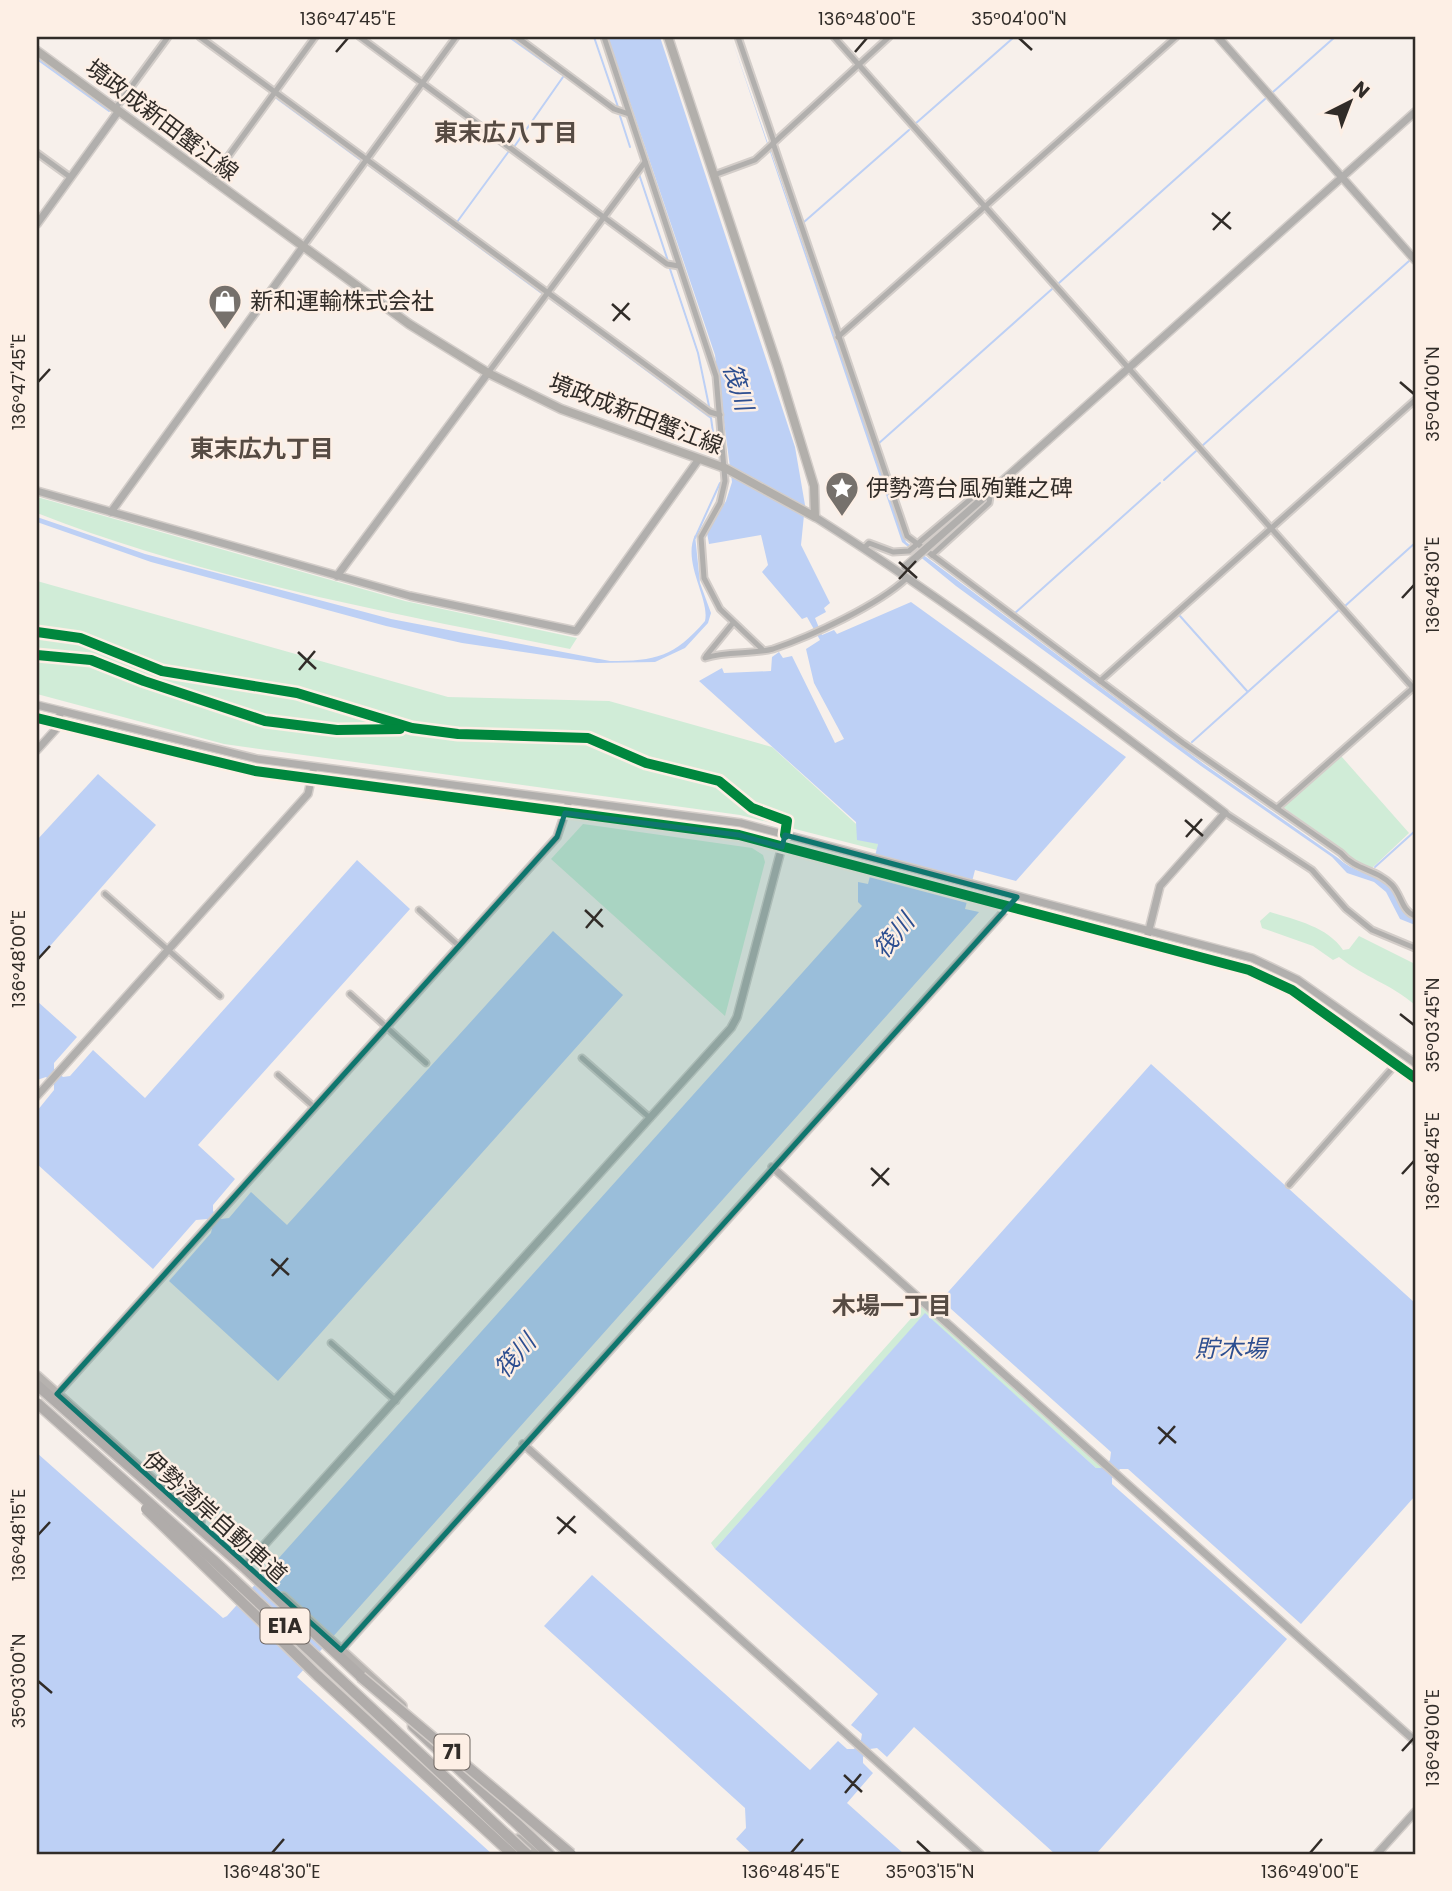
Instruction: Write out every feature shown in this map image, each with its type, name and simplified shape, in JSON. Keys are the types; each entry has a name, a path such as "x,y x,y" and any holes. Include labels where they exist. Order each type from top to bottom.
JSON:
{"highway":[{"name":"伊勢湾岸自動車道","path":"37,1385 245,1567 549,1854"},
{"name":"伊勢湾岸自動車道","path":"37,1403 243,1588 527,1854"},
{"path":"57,1421 90,1457 317,1675 512,1854"},
{"path":"361,1677 571,1854"}],"main road":[{"path":"668,37 814,486 811,516"},
{"name":"境政成新田蟹江線","path":"37,51 408,324 488,373 561,409 725,468 811,516"},
{"name":"71","path":"37,1376 564,1854"},
{"name":"71","path":"37,1409 233,1580 325,1668 535,1854"}],"street":[{"path":"37,224 168,37"},
{"path":"200,37 710,412 720,415"},
{"path":"211,180 315,37"},
{"path":"360,37 667,264 679,266"},
{"path":"111,512 456,37"},
{"path":"517,37 614,109 629,114"},
{"path":"604,37 716,376 725,468 724,493 701,537 700,558 711,596 733,623 762,649 771,650 888,595 907,578"},
{"path":"738,37 771,145 899,519 914,548"},
{"path":"834,37 1415,688 1278,808"},
{"path":"714,175 755,160 889,37"},
{"path":"838,337 1176,37"},
{"path":"1218,37 1415,260"},
{"path":"902,569 1415,113"},
{"path":"37,153 70,177"},
{"path":"337,576 645,162"},
{"path":"1100,681 1415,400"},
{"path":"37,491 410,596 576,631 699,459"},
{"path":"914,548 979,492 991,491"},
{"path":"932,555 989,503 991,491"},
{"path":"811,516 902,569 907,578 1087,707 1225,813 1312,870 1346,909 1372,930 1415,948"},
{"path":"864,548 869,543 893,551 914,548 932,555 1100,681 1341,853 1350,864 1376,874 1393,886 1406,910 1415,916"},
{"path":"733,623 705,658 722,652 756,653 762,649"},
{"path":"37,705 220,752 741,823 1149,930 1273,966 1298,980 1415,1063"},
{"path":"37,750 58,723 61,711"},
{"path":"37,718 217,764 311,779 739,835 1146,942 1268,977 1415,1078"},
{"path":"37,1096 308,794 314,766"},
{"path":"57,1394 557,837 569,801"},
{"path":"1146,942 1160,886 1225,813"},
{"path":"247,1564 731,1028 737,1017 785,835"},
{"path":"105,894 220,996"},
{"path":"341,1650 523,1444 1017,897"},
{"path":"419,910 459,947"},
{"path":"350,994 426,1063"},
{"path":"582,1058 650,1118"},
{"path":"1289,1185 1396,1064"},
{"path":"278,1075 314,1107"},
{"path":"772,1167 1415,1741"},
{"path":"331,1343 396,1401"},
{"path":"523,1444 980,1854"},
{"path":"1377,1854 1415,1812"}],"highlighted area":[{"path":"565,813 739,835 782,847 785,835 1017,897 341,1650 57,1394 557,837"}],"green space":[{"path":"37,497 405,601 577,638 570,649 368,608 234,576 102,537 37,513"},
{"path":"37,581 448,697 609,701 772,747 878,844 877,850 740,815 224,744 37,694"},
{"path":"1341,756 1409,833 1372,868 1355,864 1345,852 1283,807"},
{"path":"583,824 752,848 763,855 765,862 725,1016 551,859"},
{"path":"1270,912 1320,930 1329,935 1343,950 1349,949 1359,936 1415,964 1415,1005 1397,991 1339,957 1333,960 1313,946 1262,928 1260,921"},
{"path":"923,1305 1103,1468 1096,1468 925,1314 715,1549 711,1543"}],"water":[{"name":"筏川","path":"608,37 660,37 795,447 805,505 801,545 830,603 824,608 826,612 815,618 822,635 834,630 837,634 911,602 1126,757 1016,881 975,870 965,909 979,912 297,1677 492,1854 37,1854 37,1453 223,1618 227,1616 862,906 858,902 858,882 868,884 878,844 857,840 856,822 699,681 722,668 724,673 771,671 772,657 779,652 783,658 792,656 835,743 844,739 814,683 806,649 820,640 807,617 802,619 762,572 768,565 761,535 709,544 707,533 726,501 732,482 715,355"},
{"path":"731,37 906,542 1204,764 1344,863 1387,885 1406,912 1415,919 1415,925 1400,919 1386,892 1374,882 1347,873 1332,857 1201,766 956,586 902,542"},
{"path":"37,517 145,554 391,619 610,661 640,660 663,654 684,642 705,621 704,602 692,557 695,535 700,583 711,613 708,623 685,648 655,662 597,663 462,643 386,626 151,562 37,522"},
{"path":"98,774 156,825 37,961 37,840"},
{"path":"357,860 410,909 198,1145 235,1179 213,1205 213,1211 221,1219 229,1218 251,1192 287,1225 553,931 623,995 278,1381 169,1281 211,1233 213,1224 207,1219 196,1220 153,1269 37,1164 37,1111 54,1090 54,1084 46,1077 37,1080 37,1001 77,1037 54,1063 54,1069 63,1077 70,1076 93,1050 145,1098"},
{"name":"貯木場","path":"1151,1064 1415,1303 1415,1496 1301,1624 1128,1469 1120,1469 1112,1478 1112,1484 1287,1639 1096,1854 1055,1854 914,1727 887,1757 877,1748 870,1749 863,1757 863,1763 873,1773 847,1803 904,1854 752,1854 736,1839 746,1828 745,1808 544,1626 592,1575 810,1770 838,1741 847,1749 854,1749 862,1734 851,1725 878,1694 715,1549 925,1313 1096,1468 1103,1468 1110,1460 1111,1452 941,1300"}],"waterway":[{"path":"428,80 460,37"},
{"path":"509,37 561,74"},
{"path":"594,37 618,107"},
{"path":"915,124 1014,37"},
{"path":"1273,92 1335,37"},
{"path":"37,59 109,111"},
{"path":"514,147 563,77"},
{"path":"275,97 362,161"},
{"path":"1059,283 1265,99"},
{"path":"620,116 630,147"},
{"path":"804,222 909,130"},
{"path":"457,222 509,151"},
{"path":"367,164 543,294"},
{"path":"639,174 668,261"},
{"path":"1202,446 1409,261"},
{"path":"670,269 698,353 709,406"},
{"path":"878,444 1052,289"},
{"path":"548,297 711,418 714,439"},
{"path":"1164,480 1196,451"},
{"path":"695,538 720,483"},
{"path":"1015,613 1160,483"},
{"path":"1345,606 1415,543"},
{"path":"1192,742 1339,610"},
{"path":"1180,616 1247,691"},
{"path":"1375,867 1415,831"}],"cycle path":[{"path":"37,632 80,638 162,671 297,693 412,728 458,734 588,738 646,763 719,781 752,808 787,821 785,835"},
{"path":"37,655 91,660 144,681 265,721 337,730 400,729"},
{"path":"37,718 255,771 739,835 1249,970 1292,990 1415,1078"}],"place":[{"name":"新和運輸株式会社","path":"225,331"},
{"name":"伊勢湾台風殉難之碑","path":"842,518"}],"district":[{"name":"東末広八丁目","path":"506,133"},
{"name":"東末広九丁目","path":"262,449"},
{"name":"木場一丁目","path":"892,1306"}]}
